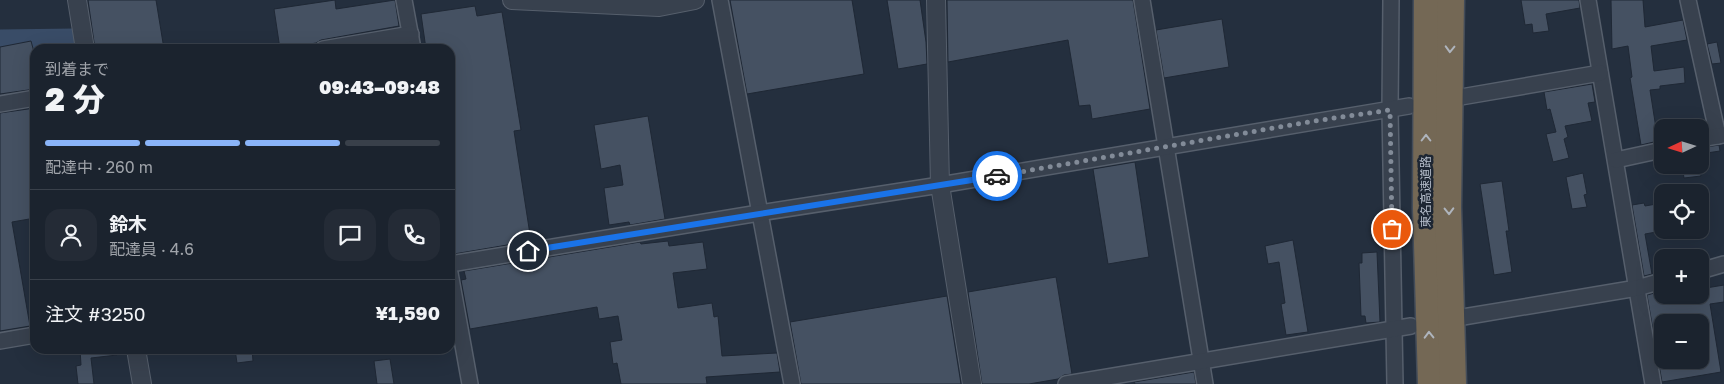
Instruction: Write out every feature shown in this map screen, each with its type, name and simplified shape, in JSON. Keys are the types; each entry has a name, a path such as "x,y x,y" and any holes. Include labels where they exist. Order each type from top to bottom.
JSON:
{"highway":[{"name":"東名高速道路","path":"1427,0 1426,208 1431,384"},
{"name":"東名高速道路","path":"1451,0 1448,207 1453,384"}],"street":[{"path":"77,0 84,44"},
{"path":"404,0 413,44"},
{"path":"512,0 659,7 695,0"},
{"path":"720,0 792,384"},
{"path":"936,0 940,186 972,384"},
{"path":"1142,0 1206,384"},
{"path":"1391,0 1390,110 1394,384"},
{"path":"1588,0 1653,384"},
{"path":"1688,0 1721,136"},
{"path":"352,44 411,34"},
{"path":"1461,97 1600,73"},
{"path":"0,104 30,99"},
{"path":"455,263 759,213 940,186 1409,106"},
{"path":"1616,160 1654,152"},
{"path":"1709,268 1724,264"},
{"path":"1463,317 1636,288 1654,283"},
{"path":"455,301 470,384"},
{"path":"1066,384 1411,326"},
{"path":"0,341 30,336"},
{"path":"137,354 142,384"}],"building":[{"path":"88,0 156,0 163,44 94,44"},
{"path":"335,0 336,9 395,0 399,26 321,40 310,44 279,44 274,9"},
{"path":"730,0 852,0 864,74 747,94"},
{"path":"887,0 920,0 927,64 898,69"},
{"path":"947,0 1133,0 1150,109 1092,119 1090,105 1079,106 1068,40 948,62"},
{"path":"1521,0 1579,0 1580,8 1546,14 1549,31 1533,33 1532,24 1525,25"},
{"path":"1611,0 1643,0 1645,27 1683,20 1687,40 1651,46 1654,71 1684,67 1685,83 1660,86 1660,89 1650,90 1655,119 1654,142 1641,145 1630,78 1632,77 1628,46 1612,49"},
{"path":"475,6 477,16 502,12 521,130 514,131 531,241 455,254 455,44 425,44 421,14"},
{"path":"1222,19 1229,67 1164,78 1156,30"},
{"path":"31,41 30,90 0,94 0,47"},
{"path":"1717,42 1721,63 1712,64 1707,44"},
{"path":"1592,84 1595,102 1588,103 1592,121 1565,126 1568,137 1564,139 1569,158 1553,162 1546,134 1556,132 1550,109 1547,110 1544,92"},
{"path":"30,109 30,219 12,222 30,326 0,331 0,113"},
{"path":"648,116 665,219 630,225 629,222 609,225 604,188 623,185 620,165 601,169 594,125"},
{"path":"1719,145 1720,151 1709,153 1709,147"},
{"path":"1135,162 1149,257 1108,264 1093,169"},
{"path":"1583,173 1587,194 1584,195 1587,207 1572,209 1566,177"},
{"path":"1683,174 1701,174 1701,176 1684,178"},
{"path":"1502,181 1512,272 1494,275 1480,184"},
{"path":"1644,203 1645,206 1654,204 1654,232 1645,234 1652,274 1644,276 1632,205"},
{"path":"1293,240 1308,332 1286,335 1281,304 1285,303 1279,262 1268,264 1265,246"},
{"path":"668,241 669,246 703,242 707,269 673,273 678,308 712,303 714,317 718,316 722,356 777,353 780,372 706,377 707,384 621,384 617,363 613,364 610,342 622,340 618,316 599,319 597,307 470,329 461,280 466,279 464,271 640,242 641,244"},
{"path":"1377,252 1380,322 1366,323 1365,316 1361,316 1359,263 1362,263 1362,253"},
{"path":"1056,277 1072,374 1064,375 1058,379 1029,384 982,384 968,292"},
{"path":"1724,285 1724,302 1710,304 1721,372 1662,382 1660,369 1709,369 1709,314 1654,314 1654,336 1647,295 1654,293 1654,304 1709,304 1709,288"},
{"path":"947,296 961,384 801,384 790,322"},
{"path":"80,354 117,354 91,358 94,384 78,384 76,366 81,365"},
{"path":"236,354 252,354 253,361 237,363"},
{"path":"390,359 394,384 377,384 374,361"},
{"path":"1194,372 1196,384 1135,384 1134,382"}],"waterway":[{"path":"0,40 75,39 76,44"}],"way so far":[{"path":"997,176 1314,121 1390,110 1392,229"}],"route":[{"path":"528,251 997,176"}]}
